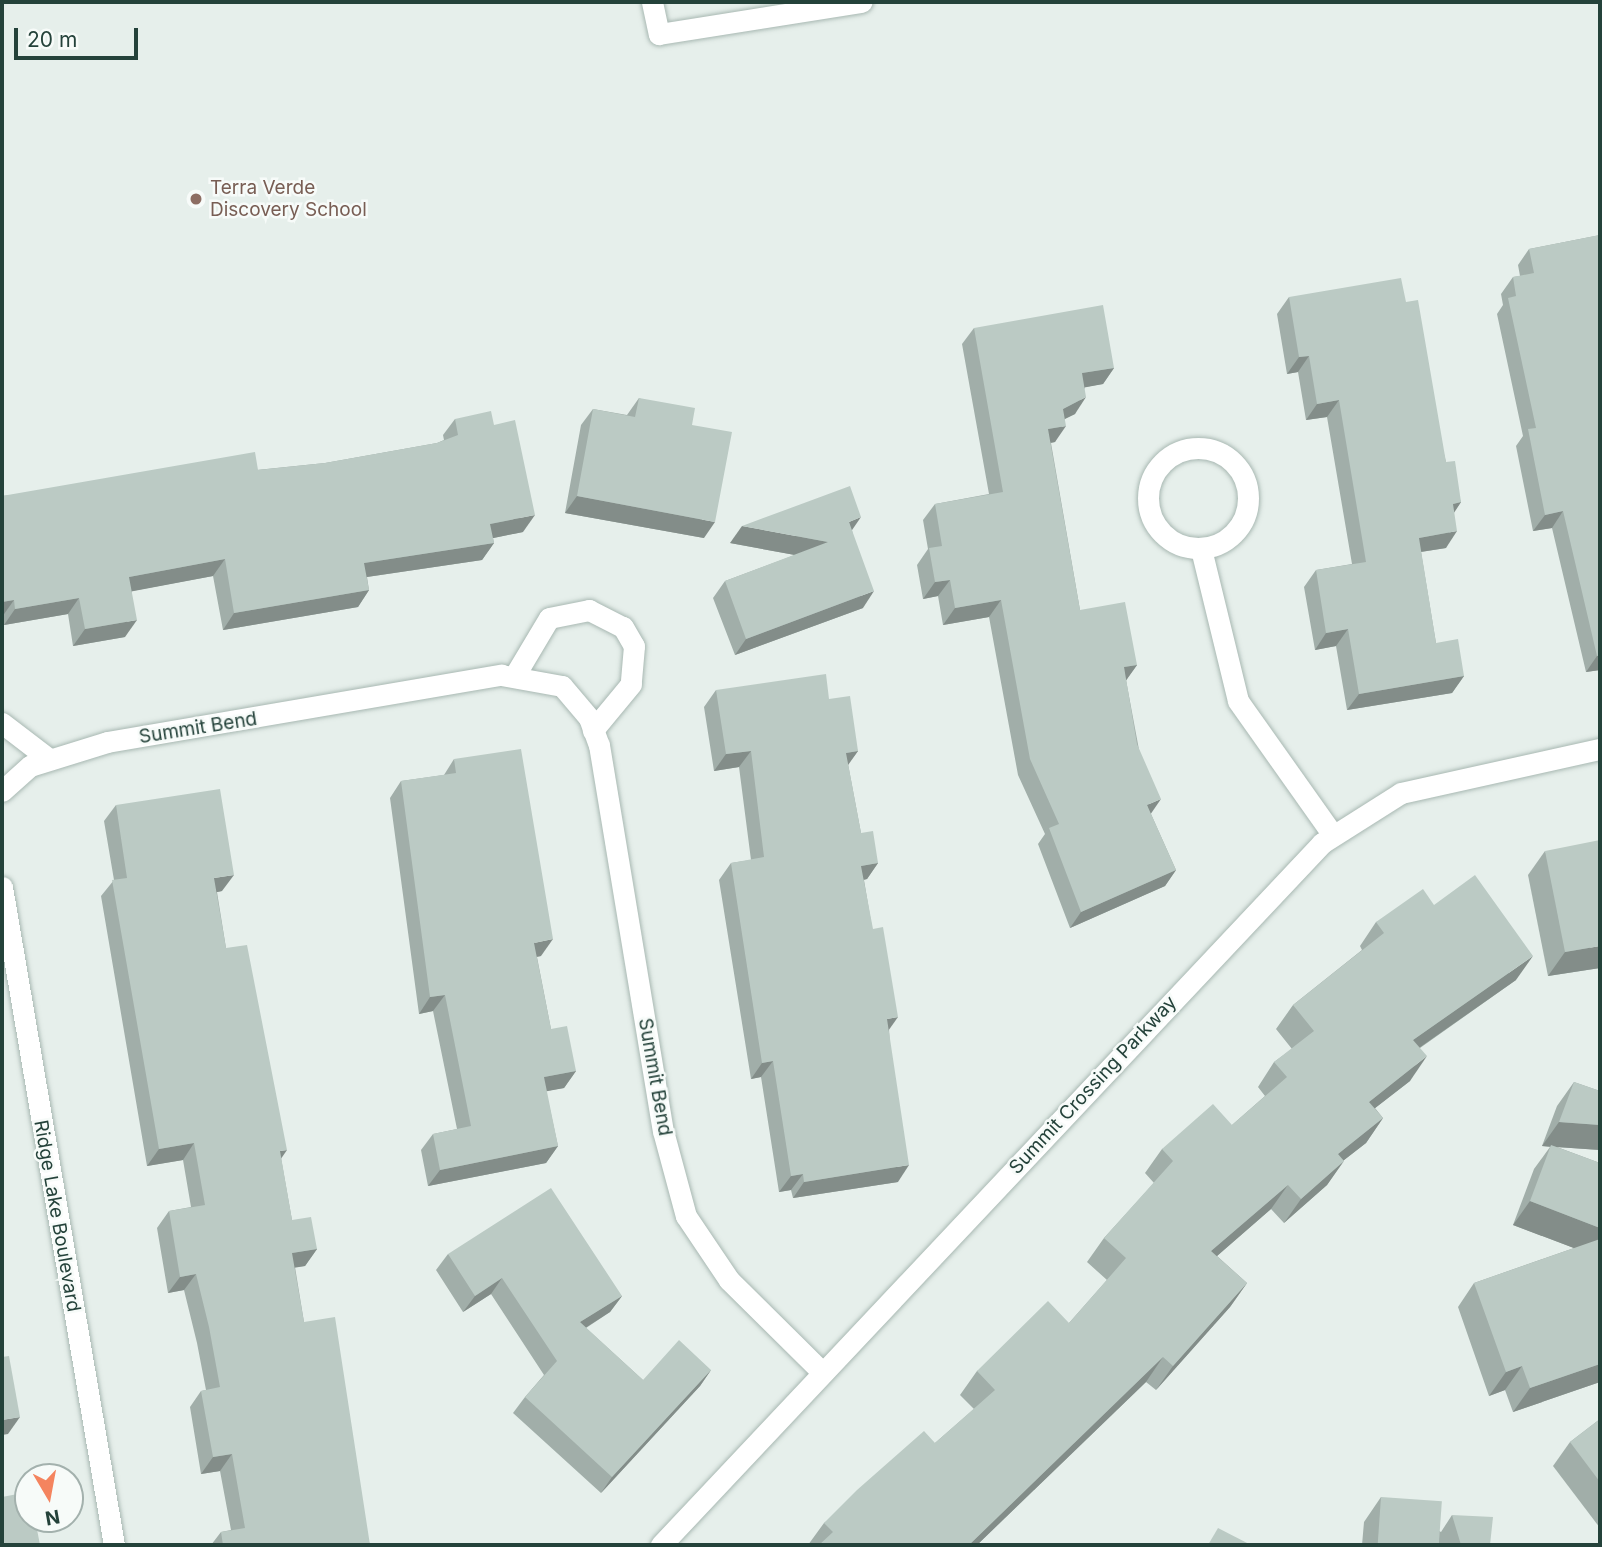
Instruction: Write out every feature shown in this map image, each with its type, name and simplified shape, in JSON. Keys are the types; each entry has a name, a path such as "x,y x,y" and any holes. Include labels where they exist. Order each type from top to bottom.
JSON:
{"street":[{"path":"652,2 659,34 860,2"},
{"path":"1189,448 1224,455 1248,489 1238,530 1202,549 1171,541 1149,513 1157,469 1189,448"},
{"path":"1202,549 1238,702 1333,835"},
{"path":"515,675 549,618 589,610 623,627 634,646 631,684 593,730"},
{"name":"Summit Bend","path":"2,791 48,759 107,742 515,675 562,686 593,730 663,1131 686,1216 729,1280 824,1373"},
{"path":"2,723 48,759"},
{"name":"Summit Crossing Parkway","path":"661,1545 1273,891 1333,835 1401,793 1600,749"},
{"name":"Ridge Lake Boulevard","path":"2,887 114,1545"}],"building":[{"path":"1600,235 1600,655 1597,656 1563,511 1545,515 1528,429 1536,428 1508,298 1516,296 1513,277 1534,273 1529,249"},
{"path":"1401,278 1406,302 1418,300 1446,462 1455,461 1461,502 1453,504 1457,531 1419,538 1436,643 1458,639 1464,676 1359,694 1348,629 1326,633 1316,570 1366,562 1339,400 1317,404 1309,356 1299,357 1289,297"},
{"path":"1103,305 1114,368 1082,373 1086,397 1063,409 1066,426 1048,429 1080,610 1125,602 1137,665 1124,667 1137,744 1161,799 1147,805 1176,870 1081,912 1049,828 1059,824 1030,759 1001,600 955,608 950,580 935,582 929,548 942,546 935,504 1003,492 974,328"},
{"path":"639,398 695,408 692,425 732,432 715,522 577,496 593,409 635,417"},
{"path":"491,411 494,425 515,420 535,515 490,524 494,543 364,563 369,590 234,613 225,559 129,577 137,620 85,629 79,598 15,609 14,600 2,602 2,496 255,452 258,470 325,463 437,443 458,435 455,419"},
{"path":"850,486 861,517 849,522 874,591 746,639 725,581 828,542 742,526"},
{"path":"826,674 829,699 850,696 858,751 846,753 861,833 873,831 878,863 861,866 873,929 883,927 898,1017 887,1019 909,1165 804,1182 803,1174 791,1176 773,1061 762,1063 731,863 764,857 751,751 726,754 716,690"},
{"path":"521,749 553,939 534,943 551,1029 567,1026 576,1071 544,1077 558,1146 440,1170 433,1134 471,1126 445,995 430,997 401,781 456,773 454,759"},
{"path":"220,789 234,875 214,878 226,948 247,945 287,1150 280,1151 292,1220 311,1217 317,1249 292,1253 304,1322 335,1317 370,1545 223,1545 221,1532 245,1528 232,1454 213,1457 201,1391 220,1387 196,1274 180,1277 169,1211 205,1205 194,1143 159,1149 112,880 127,878 116,805"},
{"path":"1600,840 1600,946 1565,952 1545,851"},
{"path":"1475,875 1533,956 1413,1040 1427,1056 1369,1102 1383,1118 1338,1154 1344,1161 1301,1199 1288,1185 1211,1251 1247,1283 1173,1366 1163,1357 969,1545 819,1545 833,1532 824,1523 857,1490 924,1431 935,1443 995,1390 977,1371 1048,1301 1069,1323 1126,1258 1104,1238 1173,1161 1162,1149 1213,1104 1232,1125 1287,1077 1274,1062 1314,1031 1293,1005 1384,933 1376,922 1423,889 1434,905"},
{"path":"1574,1082 1600,1091 1600,1125 1559,1122"},
{"path":"1551,1145 1600,1163 1600,1228 1530,1201"},
{"path":"551,1188 622,1296 580,1322 643,1380 679,1340 711,1370 612,1477 525,1397 557,1361 502,1278 475,1296 448,1254"},
{"path":"1600,1239 1600,1364 1530,1388 1522,1366 1506,1372 1474,1283"},
{"path":"9,1356 20,1417 2,1420 2,1357"},
{"path":"1600,1419 1600,1482 1570,1442"},
{"path":"14,1495 14,1533 38,1533 40,1545 2,1545 2,1497"},
{"path":"1381,1497 1442,1501 1439,1545 1378,1545"},
{"path":"1452,1515 1493,1517 1490,1545 1461,1545"},
{"path":"1218,1528 1251,1545 1208,1545"}],"place":[{"name":"Terra Verde Discovery School","path":"196,199"}]}
